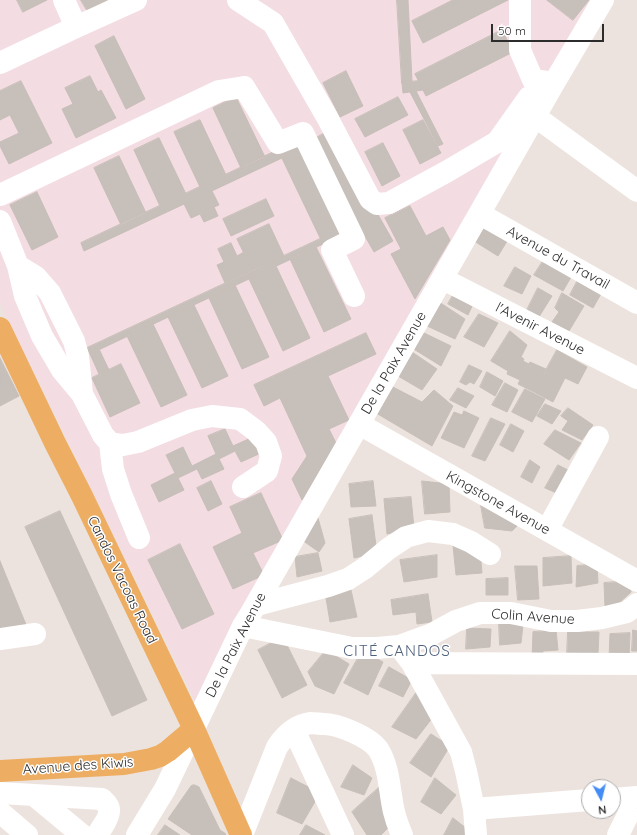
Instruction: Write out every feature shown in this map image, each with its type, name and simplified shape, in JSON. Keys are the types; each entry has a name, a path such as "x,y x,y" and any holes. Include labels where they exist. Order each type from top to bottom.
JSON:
{"main road":[{"name":"Candos Vacoas Road","path":"0,328 194,729 241,835"},
{"name":"Avenue des Kiwis","path":"0,771 124,764 151,759 168,751 194,729"}],"street":[{"path":"64,0 76,27"},
{"path":"0,63 136,0"},
{"path":"238,0 273,23"},
{"path":"261,0 327,117 370,199 377,204 389,203 497,142 529,97 554,84"},
{"path":"520,0 520,50 533,80 554,84"},
{"name":"De la Paix Avenue","path":"137,835 165,789 243,626 603,0"},
{"path":"0,195 219,91 244,87 278,143 303,133 354,240 332,250 354,296"},
{"path":"536,117 637,191"},
{"name":"Avenue du Travail","path":"480,214 637,303"},
{"path":"0,221 18,266 25,296 42,336 62,370 82,394 103,435 110,443 113,469 139,538"},
{"name":"l'Avenir Avenue","path":"443,279 637,378"},
{"path":"110,443 123,445 138,442 192,420 212,416 240,419 256,431 266,442 270,456 267,471 243,487"},
{"name":"Kingstone Avenue","path":"359,424 637,581"},
{"path":"547,530 598,437"},
{"path":"256,604 328,586 348,579 406,537 428,531 453,534 471,542 490,554"},
{"name":"Colin Avenue","path":"243,626 352,648 377,648 399,646 432,634 456,620 480,613 511,613 551,621 577,621 602,618 626,612 637,604"},
{"path":"0,639 35,634"},
{"path":"399,646 412,663 461,752 474,809 476,835"},
{"path":"412,663 637,664"},
{"path":"241,835 277,747 282,740 294,730 311,723 328,724 348,729 364,736 377,748 387,773 394,812 402,835"},
{"path":"294,730 343,835"},
{"path":"0,793 102,799 108,805 110,810 98,835"},
{"path":"35,796 82,835"},
{"path":"621,798 637,797"},
{"path":"618,835 637,797"},
{"path":"474,809 581,801"},
{"path":"0,812 27,835"}],"shaded area":[{"path":"0,0 599,0 195,701 0,303"}],"building":[{"path":"17,0 47,0 23,12"},
{"path":"81,0 107,0 87,10"},
{"path":"397,0 408,0 412,81 402,83"},
{"path":"453,0 508,0 423,43 412,21"},
{"path":"547,0 589,0 573,20"},
{"path":"502,30 513,52 426,96 415,74"},
{"path":"114,36 145,99 126,109 95,46"},
{"path":"346,71 363,106 340,117 323,83"},
{"path":"90,76 98,92 101,90 116,118 76,138 62,109 73,104 65,88"},
{"path":"21,81 52,143 9,164 0,146 0,142 19,133 10,115 0,120 0,91"},
{"path":"418,81 423,90 403,93 402,83"},
{"path":"416,91 443,144 438,146 410,92"},
{"path":"236,97 265,157 241,168 213,108"},
{"path":"398,97 408,115 365,137 355,119"},
{"path":"200,120 226,175 200,187 174,132"},
{"path":"423,120 441,153 420,164 403,130"},
{"path":"330,130 393,241 374,252 311,141"},
{"path":"159,138 186,194 160,206 134,150"},
{"path":"300,140 345,234 323,244 278,150"},
{"path":"383,143 400,176 382,186 365,152"},
{"path":"278,150 282,158 84,251 81,243"},
{"path":"119,156 146,213 121,225 94,168"},
{"path":"212,191 219,205 214,207 218,216 204,222 200,214 191,218 184,204"},
{"path":"37,192 58,237 32,250 10,205"},
{"path":"266,199 274,216 231,236 223,219"},
{"path":"410,206 426,236 443,227 450,240 415,299 391,254 401,249 385,218"},
{"path":"485,223 509,238 498,256 474,241"},
{"path":"269,224 284,256 252,270 237,239"},
{"path":"320,239 323,244 90,354 87,348"},
{"path":"231,243 237,256 244,252 252,270 225,283 217,265 224,262 218,249"},
{"path":"316,247 351,319 324,332 290,259"},
{"path":"547,255 574,272 563,291 534,275"},
{"path":"276,266 310,338 283,351 249,279"},
{"path":"515,267 531,276 522,294 504,286"},
{"path":"579,278 602,292 593,308 570,295"},
{"path":"235,285 269,357 242,369 209,298"},
{"path":"538,288 552,296 537,320 526,312"},
{"path":"456,290 474,302 468,315 448,304"},
{"path":"562,293 584,306 569,331 552,322 559,312 555,308"},
{"path":"439,302 465,319 455,339 425,325"},
{"path":"194,305 228,376 202,388 168,317"},
{"path":"479,314 498,323 484,347 464,337"},
{"path":"153,324 187,395 161,407 127,336"},
{"path":"510,331 527,345 521,357 524,359 523,361 529,364 530,362 546,369 534,392 518,384 520,380 507,374 508,371 491,361"},
{"path":"422,332 451,346 441,366 412,348"},
{"path":"366,333 376,354 328,376 349,420 329,429 336,443 302,500 292,479 307,456 280,398 264,406 254,385"},
{"path":"99,349 109,370 99,374 90,354"},
{"path":"557,350 587,367 578,384 565,378 553,402 534,392"},
{"path":"412,352 437,369 422,390 398,376"},
{"path":"0,358 19,396 0,406"},
{"path":"121,364 140,403 110,417 92,378"},
{"path":"469,365 482,371 474,384 470,382 466,385 460,382"},
{"path":"487,372 503,381 495,396 480,387"},
{"path":"505,383 518,390 507,412 492,405"},
{"path":"391,386 422,402 434,390 453,406 432,446 376,413"},
{"path":"458,388 474,396 466,408 450,400"},
{"path":"525,389 545,399 532,422 512,412"},
{"path":"545,404 561,411 552,424 537,416"},
{"path":"568,408 593,425 582,440 562,430 568,421 561,416"},
{"path":"464,411 479,418 464,448 441,438 454,412 462,415"},
{"path":"491,418 505,424 485,461 472,456"},
{"path":"511,424 524,431 513,452 500,445"},
{"path":"225,429 233,446 253,437 261,453 241,462 235,451 219,459 224,469 202,479 197,469 178,478 184,490 159,502 151,485 175,473 166,455 183,447 192,466 216,454 208,436"},
{"path":"555,430 581,443 569,460 544,444"},
{"path":"530,460 540,467 532,483 521,477"},
{"path":"558,465 574,473 561,495 545,488"},
{"path":"211,481 222,504 208,511 197,488"},
{"path":"373,481 376,506 351,507 349,484"},
{"path":"422,481 449,484 450,512 425,514"},
{"path":"261,493 283,540 253,553 264,575 233,589 213,547 242,533 230,507"},
{"path":"411,497 414,528 387,534 384,499"},
{"path":"480,500 521,522 512,531 485,528"},
{"path":"60,511 147,700 112,716 25,527"},
{"path":"372,515 377,553 354,558 349,519"},
{"path":"318,518 325,543 319,552 302,540"},
{"path":"180,544 214,614 182,629 148,560"},
{"path":"458,544 480,550 482,573 456,575 453,546"},
{"path":"318,553 322,571 297,577 295,557"},
{"path":"437,555 437,577 404,582 400,560"},
{"path":"571,556 572,583 543,586 543,558"},
{"path":"0,561 27,627 0,631"},
{"path":"597,564 598,583 576,587 577,566"},
{"path":"515,566 537,566 539,599 518,600"},
{"path":"508,578 508,595 486,595 486,579"},
{"path":"630,581 631,592 617,605 605,607 604,583"},
{"path":"351,590 357,617 330,622 326,598"},
{"path":"428,594 432,622 417,624 416,612 393,615 391,600"},
{"path":"499,623 523,625 521,643 500,645"},
{"path":"467,628 491,629 490,647 466,649"},
{"path":"556,630 558,650 543,651 542,658 532,659 533,632"},
{"path":"633,630 637,631 637,651 632,651"},
{"path":"568,632 599,632 598,654 567,655"},
{"path":"630,633 629,658 609,658 610,634"},
{"path":"283,637 307,685 282,698 258,650"},
{"path":"326,650 349,664 334,694 315,686 308,672"},
{"path":"362,651 383,662 368,695 344,683"},
{"path":"389,667 412,680 403,697 379,686"},
{"path":"421,686 437,712 416,739 392,727"},
{"path":"431,734 450,746 431,777 410,763"},
{"path":"353,765 372,778 364,795 341,787"},
{"path":"291,778 320,793 302,824 277,813"},
{"path":"435,778 456,795 441,814 421,802"},
{"path":"385,782 395,821 381,835 367,835 352,812"},
{"path":"193,785 199,787 220,830 226,834 225,835 192,835 168,819"},
{"path":"453,818 475,835 444,835"},
{"path":"165,825 180,835 158,835"},
{"path":"306,825 325,835 300,835"}],"district":[{"name":"CITÉ CANDOS","path":"397,651"}]}
